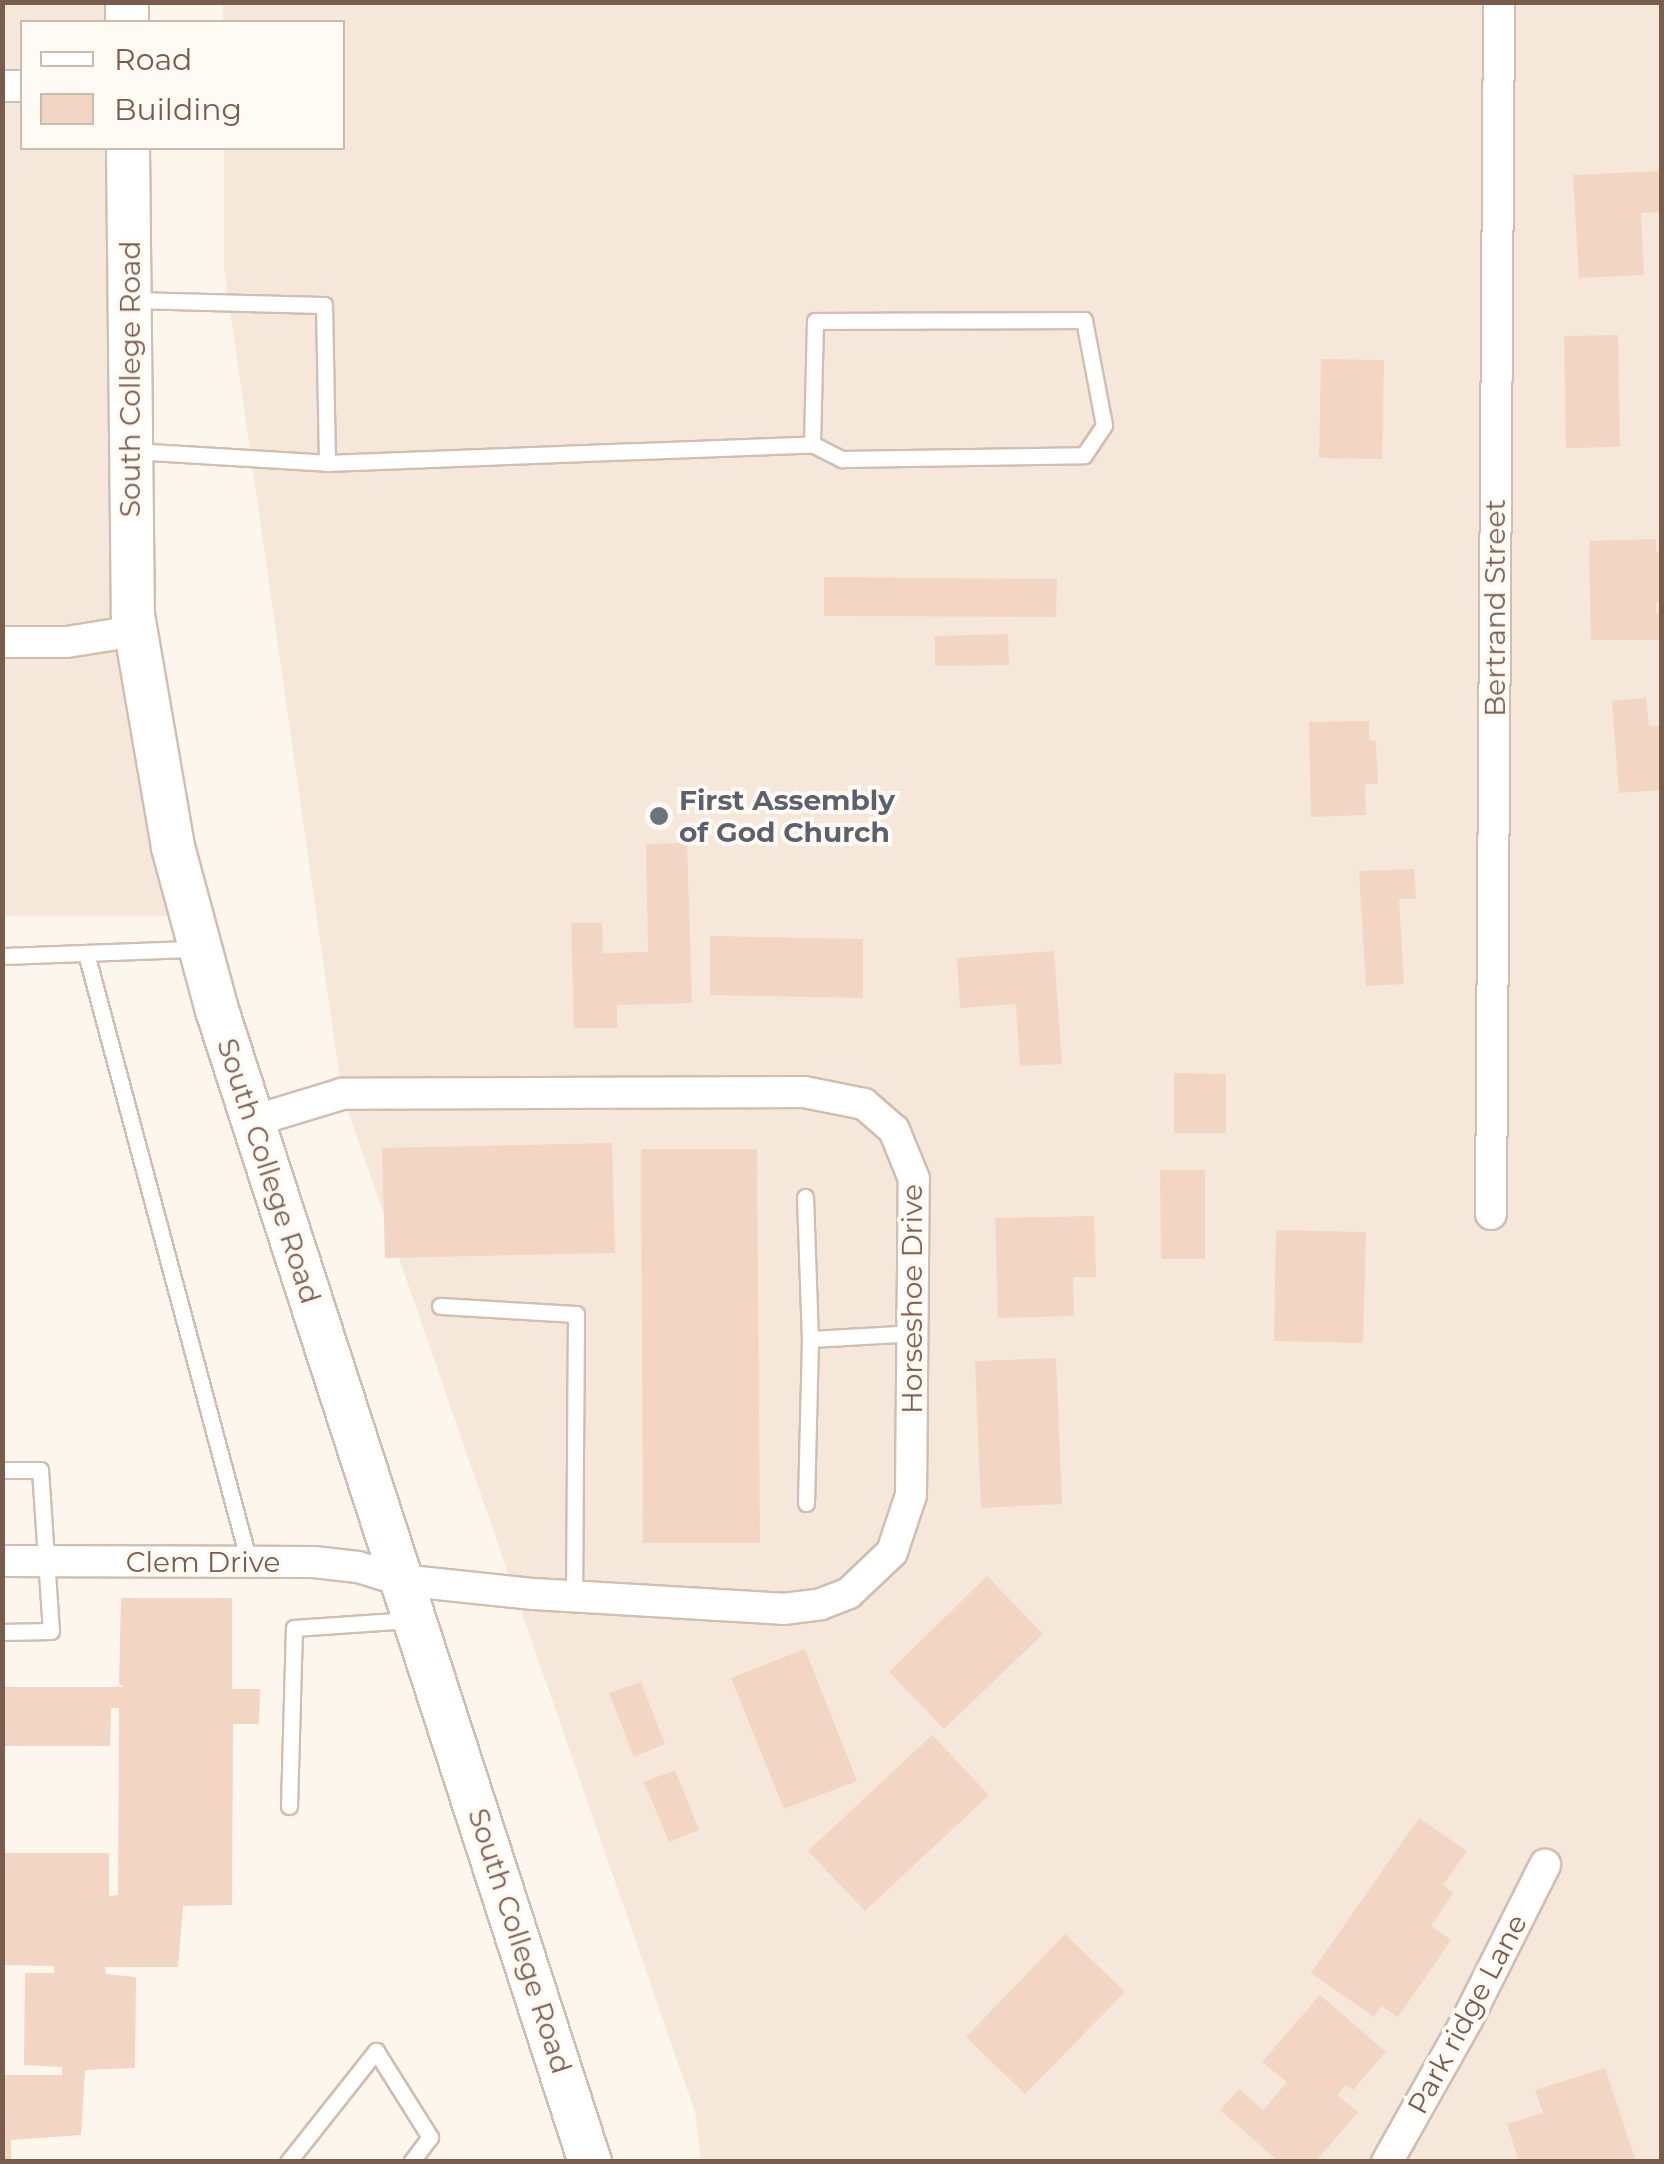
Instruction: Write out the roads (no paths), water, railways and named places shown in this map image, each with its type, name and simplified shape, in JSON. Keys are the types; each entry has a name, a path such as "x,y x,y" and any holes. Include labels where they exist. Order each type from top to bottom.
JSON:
{"main road":[{"name":"South College Road","path":"128,150 128,450 136,631 173,847 253,1121 590,2162"}],"street":[{"name":"Bertrand Street","path":"1491,1214 1499,2"},
{"path":"2,642 67,642 136,631"},
{"name":"Horseshoe Drive","path":"253,1121 342,1094 804,1092 849,1098 886,1120 910,1160 909,1506 892,1552 867,1581 821,1604 783,1609 574,1596 407,1600"},
{"name":"Clem Drive","path":"2,1561 358,1566 407,1600"},
{"name":"Park ridge Lane","path":"1387,2162 1467,2020 1544,1865"}],"lane":[{"path":"130,300 324,305 327,463"},
{"path":"128,450 327,463 812,444 842,460 1084,456 1104,426 1084,320 815,320 812,444"},
{"path":"2,956 200,948"},
{"path":"86,953 249,1562"},
{"path":"805,1196 810,1339 806,1503"},
{"path":"440,1306 576,1314 574,1596"},
{"path":"810,1339 912,1332"},
{"path":"2,1470 40,1470 51,1631 2,1632"},
{"path":"289,1806 294,1628 407,1600"},
{"path":"288,2162 376,2051 430,2137 411,2162"}],"place":[{"name":"First Assembly of God Church","path":"659,816"}]}
